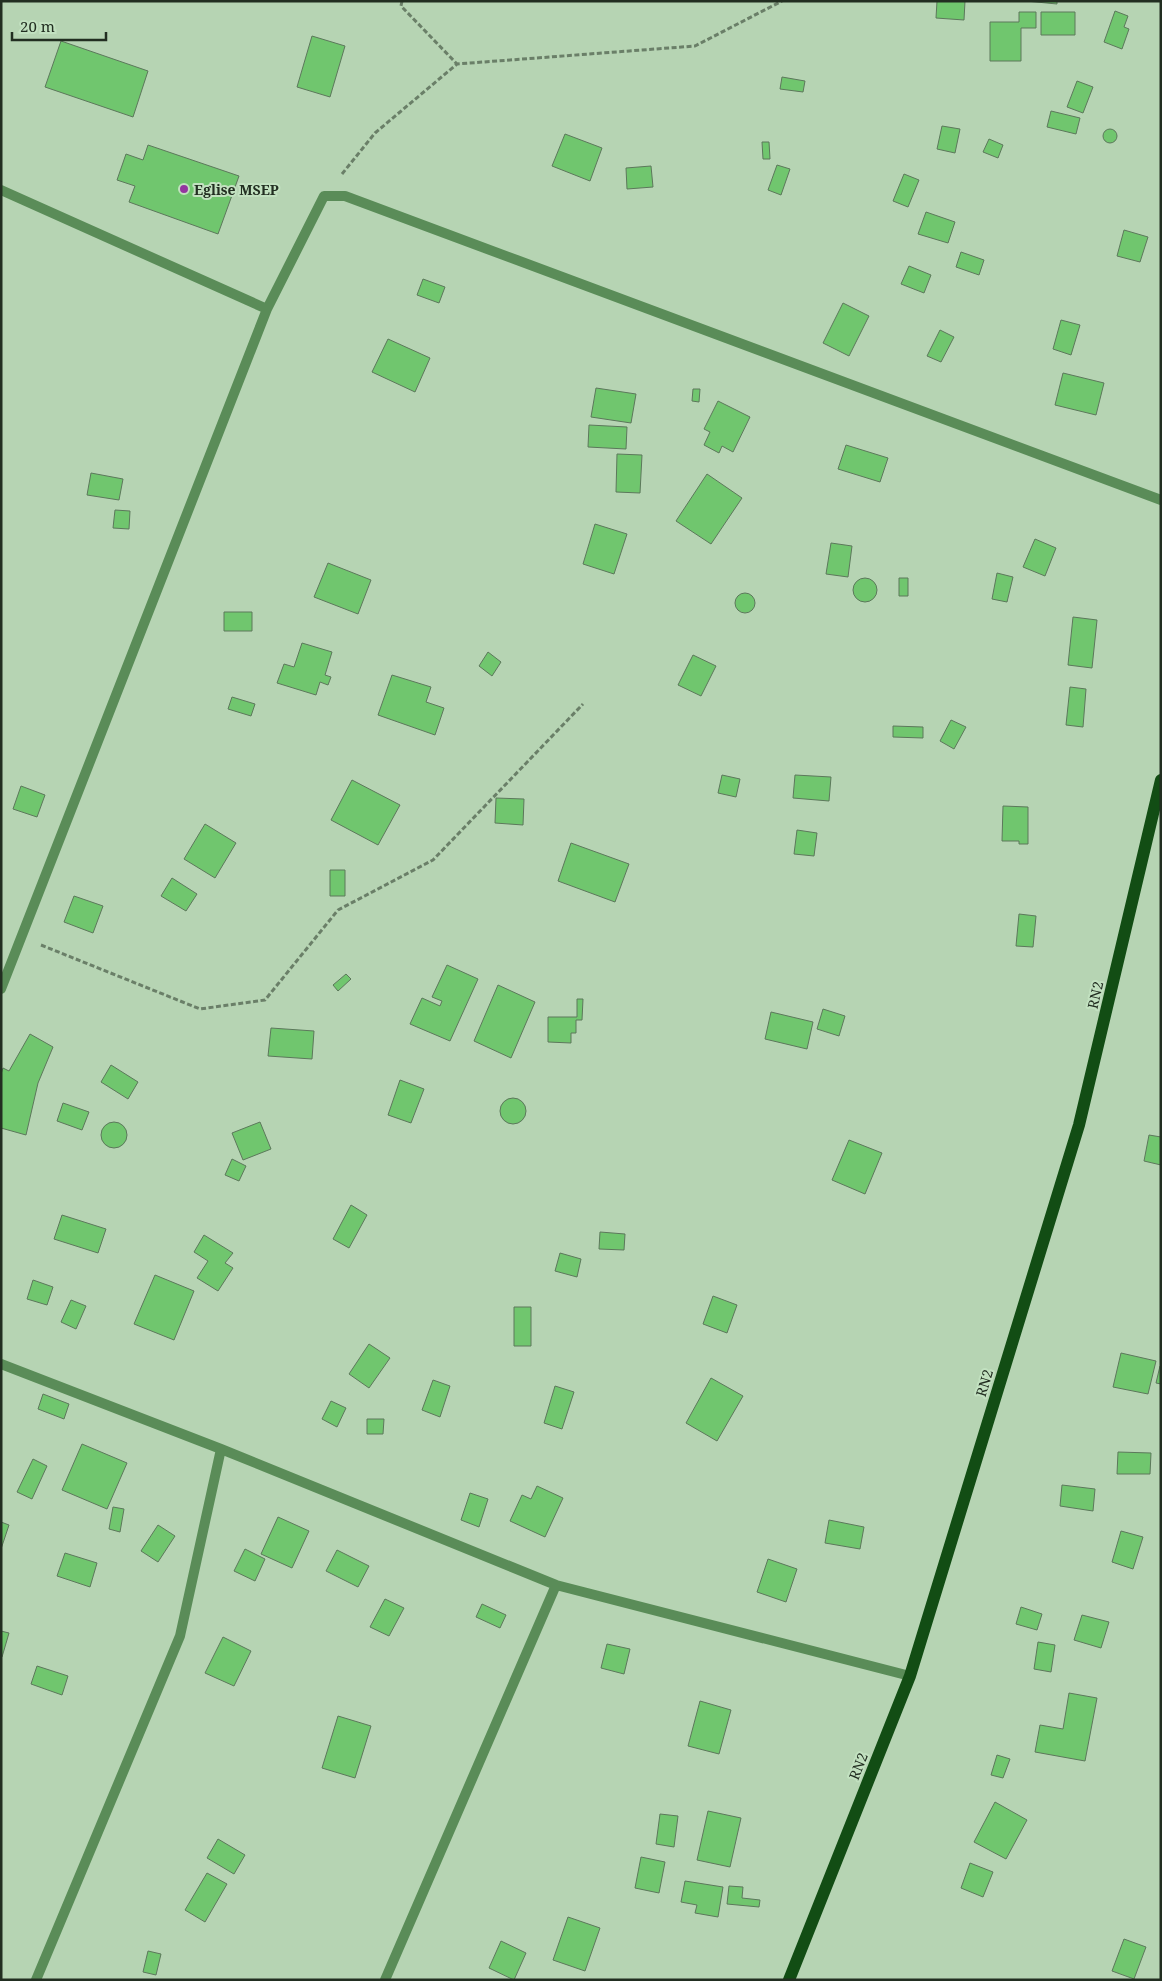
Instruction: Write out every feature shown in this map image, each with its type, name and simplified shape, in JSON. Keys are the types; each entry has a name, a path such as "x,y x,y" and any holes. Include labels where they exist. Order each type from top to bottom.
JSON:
{"main road":[{"name":"RN2","path":"789,1980 910,1676 1079,1125 1161,780"}],"street":[{"path":"1,190 267,309"},
{"path":"1,989 267,309 324,196 345,196 1161,500"},
{"path":"1,1364 221,1449 556,1585 910,1676"},
{"path":"36,1980 180,1636 221,1449"},
{"path":"385,1980 556,1585"}],"path":[{"path":"402,1 401,6 457,64"},
{"path":"324,196 374,133 457,64 695,46 782,1"},
{"path":"22,938 200,1009 265,1000 338,910 433,860 583,704"}],"building":[{"path":"937,1 965,1 964,20 936,18"},
{"path":"1026,1 1057,1 1057,4"},
{"path":"1115,11 1128,16 1124,27 1129,29 1122,49 1104,42"},
{"path":"1019,12 1036,12 1036,28 1021,28 1021,61 990,61 990,22 1019,22"},
{"path":"1041,12 1075,12 1075,35 1041,35"},
{"path":"312,36 345,46 330,97 297,87"},
{"path":"61,41 148,71 133,117 45,87"},
{"path":"782,77 805,81 803,92 780,89"},
{"path":"1077,81 1093,87 1083,113 1067,107"},
{"path":"1051,111 1080,118 1076,134 1047,127"},
{"path":"942,126 960,129 955,153 937,149"},
{"path":"1107,129 1113,129 1117,136 1113,143 1107,143 1103,139 1103,133"},
{"path":"565,134 602,148 590,181 552,166"},
{"path":"989,139 1003,145 998,158 983,152"},
{"path":"762,142 769,142 770,159 763,159"},
{"path":"148,145 239,176 218,234 129,202 135,186 117,180 126,154 143,160"},
{"path":"777,165 790,169 781,195 768,190"},
{"path":"651,166 653,187 627,189 626,168"},
{"path":"904,174 919,180 908,207 893,201"},
{"path":"926,212 955,222 948,243 918,234"},
{"path":"1124,230 1148,237 1140,262 1117,256"},
{"path":"961,252 984,260 979,275 956,267"},
{"path":"909,266 931,275 924,293 901,284"},
{"path":"423,279 445,287 439,303 417,295"},
{"path":"843,303 869,316 849,356 823,343"},
{"path":"1061,320 1080,325 1071,355 1053,349"},
{"path":"940,330 954,337 941,362 927,356"},
{"path":"388,339 430,358 415,392 372,372"},
{"path":"1063,373 1104,383 1096,415 1055,405"},
{"path":"596,388 636,394 631,423 591,417"},
{"path":"693,389 700,389 699,402 692,401"},
{"path":"718,401 750,417 733,452 722,446 719,453 704,445 710,432 704,429"},
{"path":"589,425 627,427 626,449 588,447"},
{"path":"846,445 888,458 880,482 838,469"},
{"path":"617,454 642,455 640,493 616,492"},
{"path":"91,473 123,479 119,500 87,495"},
{"path":"707,474 742,498 711,544 676,521"},
{"path":"115,510 130,511 129,529 113,528"},
{"path":"595,524 627,534 614,574 583,564"},
{"path":"1035,539 1056,548 1045,576 1023,567"},
{"path":"831,543 852,546 848,577 826,574"},
{"path":"328,563 371,580 358,614 314,597"},
{"path":"997,573 1013,577 1007,602 992,599"},
{"path":"865,578 873,582 877,590 873,598 865,602 857,598 853,590 857,582"},
{"path":"899,578 908,578 908,596 899,596"},
{"path":"745,593 752,596 755,603 752,610 745,613 738,610 735,603 738,596"},
{"path":"224,612 252,612 252,631 224,631"},
{"path":"1073,617 1097,620 1092,668 1068,665"},
{"path":"302,643 332,652 325,675 331,677 328,685 320,682 316,695 277,683 284,664 294,667"},
{"path":"488,652 501,662 492,676 479,666"},
{"path":"693,655 716,666 701,696 678,685"},
{"path":"392,675 431,687 426,702 444,708 435,735 378,715"},
{"path":"1070,687 1086,689 1083,727 1066,725"},
{"path":"232,697 255,704 251,716 228,709"},
{"path":"951,720 966,727 954,749 940,741"},
{"path":"893,726 923,727 923,738 893,737"},
{"path":"722,775 740,779 736,797 718,793"},
{"path":"795,775 831,777 829,801 793,798"},
{"path":"352,780 400,805 378,845 331,820"},
{"path":"21,786 45,795 37,817 13,809"},
{"path":"496,798 524,799 523,825 495,823"},
{"path":"1003,806 1028,807 1028,844 1019,844 1019,841 1002,841"},
{"path":"205,824 236,843 215,878 184,859"},
{"path":"797,830 817,833 814,856 794,854"},
{"path":"571,843 629,864 615,902 558,881"},
{"path":"330,870 345,870 345,896 330,896"},
{"path":"172,878 197,894 186,911 161,896"},
{"path":"74,896 103,906 93,933 64,922"},
{"path":"1019,914 1036,916 1033,947 1016,946"},
{"path":"447,965 478,979 450,1041 410,1024 422,998 440,1006 442,1001 432,997"},
{"path":"346,974 351,979 338,991 333,985"},
{"path":"498,985 535,1002 511,1058 474,1041"},
{"path":"577,999 583,999 582,1020 576,1020 576,1033 571,1033 571,1043 548,1042 548,1017 577,1017"},
{"path":"823,1009 845,1016 839,1036 817,1029"},
{"path":"771,1012 813,1022 807,1049 765,1039"},
{"path":"271,1028 314,1031 312,1059 268,1056"},
{"path":"30,1034 53,1047 38,1083 26,1135 1,1128 1,1074 3,1068 9,1071"},
{"path":"111,1065 138,1082 128,1099 101,1082"},
{"path":"400,1080 424,1089 411,1123 388,1115"},
{"path":"513,1098 522,1102 526,1111 522,1120 513,1124 504,1120 500,1111 504,1102"},
{"path":"63,1103 89,1112 82,1130 57,1121"},
{"path":"114,1122 123,1126 127,1135 123,1144 114,1148 105,1144 101,1135 105,1126"},
{"path":"260,1122 271,1149 243,1160 232,1133"},
{"path":"1149,1135 1161,1137 1161,1165 1144,1161"},
{"path":"849,1140 882,1153 865,1194 832,1180"},
{"path":"232,1159 246,1166 239,1181 225,1175"},
{"path":"351,1205 367,1215 349,1248 333,1239"},
{"path":"62,1215 106,1229 98,1253 54,1239"},
{"path":"600,1232 625,1234 624,1250 599,1249"},
{"path":"204,1235 233,1253 225,1263 233,1268 218,1291 197,1278 208,1261 194,1252"},
{"path":"560,1253 581,1259 577,1277 555,1271"},
{"path":"155,1275 194,1291 174,1340 134,1324"},
{"path":"33,1280 53,1287 47,1305 27,1299"},
{"path":"713,1296 737,1305 727,1333 703,1324"},
{"path":"71,1300 86,1306 76,1329 61,1322"},
{"path":"514,1307 531,1307 531,1346 514,1346"},
{"path":"369,1344 390,1358 369,1388 349,1374"},
{"path":"1121,1353 1156,1361 1148,1394 1113,1387"},
{"path":"1161,1367 1161,1384 1156,1383"},
{"path":"711,1378 743,1396 717,1441 686,1423"},
{"path":"433,1380 450,1386 440,1417 422,1410"},
{"path":"555,1386 574,1392 562,1429 544,1423"},
{"path":"43,1394 69,1404 64,1419 38,1409"},
{"path":"331,1401 346,1408 337,1427 322,1419"},
{"path":"367,1419 384,1419 383,1434 367,1434"},
{"path":"82,1444 127,1463 107,1509 62,1490"},
{"path":"1118,1452 1151,1453 1150,1474 1117,1474"},
{"path":"33,1459 47,1466 32,1499 17,1492"},
{"path":"1062,1485 1095,1489 1093,1511 1060,1506"},
{"path":"537,1486 563,1498 545,1537 510,1521 522,1495 531,1499"},
{"path":"470,1493 488,1499 479,1527 461,1520"},
{"path":"113,1507 124,1509 120,1532 109,1529"},
{"path":"278,1517 309,1531 292,1568 261,1554"},
{"path":"829,1520 864,1527 860,1549 825,1543"},
{"path":"1,1522 9,1525 1,1549"},
{"path":"158,1525 175,1536 158,1562 141,1551"},
{"path":"1121,1531 1143,1537 1133,1569 1112,1562"},
{"path":"245,1549 265,1559 255,1581 234,1571"},
{"path":"337,1550 369,1566 358,1587 326,1571"},
{"path":"65,1553 97,1563 90,1587 57,1576"},
{"path":"768,1559 797,1569 786,1602 757,1592"},
{"path":"385,1599 404,1608 389,1636 370,1627"},
{"path":"482,1604 506,1615 500,1628 476,1617"},
{"path":"1021,1607 1042,1614 1037,1630 1016,1624"},
{"path":"1082,1615 1109,1622 1101,1648 1074,1640"},
{"path":"1,1631 9,1633 2,1657 1,1657"},
{"path":"223,1637 251,1651 234,1686 205,1673"},
{"path":"1038,1642 1055,1645 1051,1672 1034,1669"},
{"path":"607,1644 630,1649 624,1674 601,1668"},
{"path":"37,1666 68,1676 62,1695 31,1684"},
{"path":"1069,1693 1097,1698 1085,1761 1035,1752 1040,1725 1063,1729"},
{"path":"700,1701 731,1710 719,1754 688,1746"},
{"path":"338,1716 371,1726 355,1778 322,1768"},
{"path":"997,1755 1010,1759 1003,1778 991,1775"},
{"path":"995,1802 1027,1820 1006,1859 974,1842"},
{"path":"708,1811 741,1818 730,1867 697,1860"},
{"path":"660,1814 678,1816 674,1847 656,1844"},
{"path":"218,1839 245,1855 234,1874 207,1858"},
{"path":"641,1857 665,1862 659,1893 635,1888"},
{"path":"970,1863 993,1872 983,1897 961,1888"},
{"path":"207,1873 227,1884 205,1922 185,1910"},
{"path":"685,1881 723,1887 718,1917 695,1913 697,1905 681,1902"},
{"path":"729,1886 743,1887 742,1898 760,1900 759,1907 727,1904"},
{"path":"568,1917 600,1928 585,1971 553,1960"},
{"path":"1124,1939 1146,1947 1134,1979 1112,1971"},
{"path":"501,1941 526,1953 514,1980 489,1968"},
{"path":"148,1951 161,1954 156,1975 143,1972"}],"place":[{"name":"Eglise MSEP","path":"184,189"}]}
